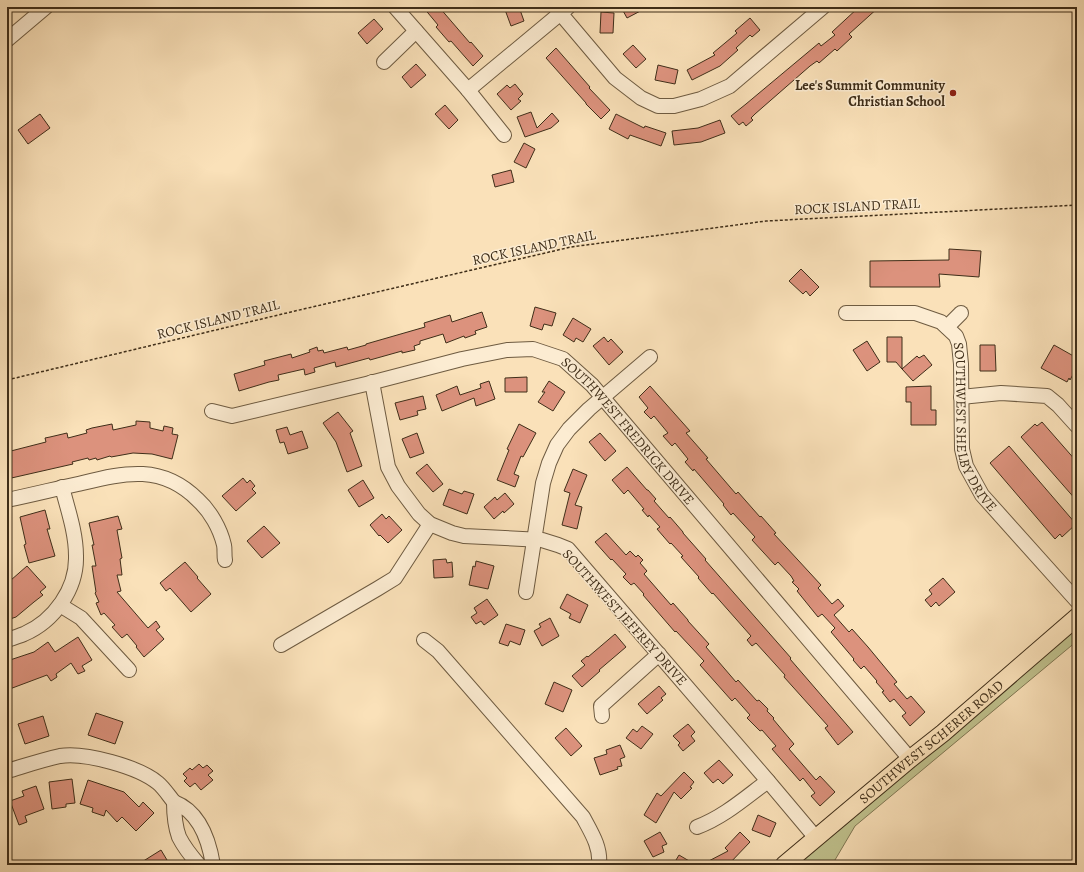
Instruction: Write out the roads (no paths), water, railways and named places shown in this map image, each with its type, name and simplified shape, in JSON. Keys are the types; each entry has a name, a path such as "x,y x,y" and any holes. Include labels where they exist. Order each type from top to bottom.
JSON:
{"main road":[{"name":"SOUTHWEST SCHERER ROAD","path":"784,865 942,733 1077,616"}],"street":[{"path":"7,40 46,7"},
{"path":"394,7 468,90 504,135"},
{"path":"468,90 561,9 615,78 641,98 658,106 674,106 701,99 730,86 823,7"},
{"path":"384,62 416,31"},
{"name":"SOUTHWEST SHELBY DRIVE","path":"846,313 915,313 941,322 956,336 959,344 961,364 962,449 966,466 982,495 1077,601"},
{"path":"947,327 961,313"},
{"name":"SOUTHWEST FREDRICK DRIVE","path":"212,411 232,416 462,359 507,350 533,349 563,359 603,397 910,759"},
{"path":"526,592 543,483 549,463 558,445 569,429 589,409 650,357"},
{"name":"SOUTHWEST JEFFREY DRIVE","path":"372,382 388,467 398,486 419,514 430,524 464,536 542,540 568,549 816,838"},
{"path":"961,397 1001,393 1046,396 1058,405 1077,426"},
{"path":"7,500 115,475 137,473 170,480 192,494 204,505 211,515 224,544 225,560"},
{"path":"7,640 24,634 37,627 50,616 60,606 72,582 76,558 74,536 62,487"},
{"path":"281,645 395,578 430,524"},
{"path":"60,606 81,618 129,670"},
{"path":"424,640 438,651 582,817 596,840 600,859 599,865"},
{"path":"602,716 601,706 659,654"},
{"path":"7,772 61,756 74,756 88,757 142,773 160,784 174,802 190,813 199,823 211,848 213,865"},
{"path":"698,827 727,812 768,781"},
{"path":"174,802 175,815 180,837 190,855 199,865"}],"place":[{"name":"Lee's Summit Community Christian School","path":"953,93"}]}
